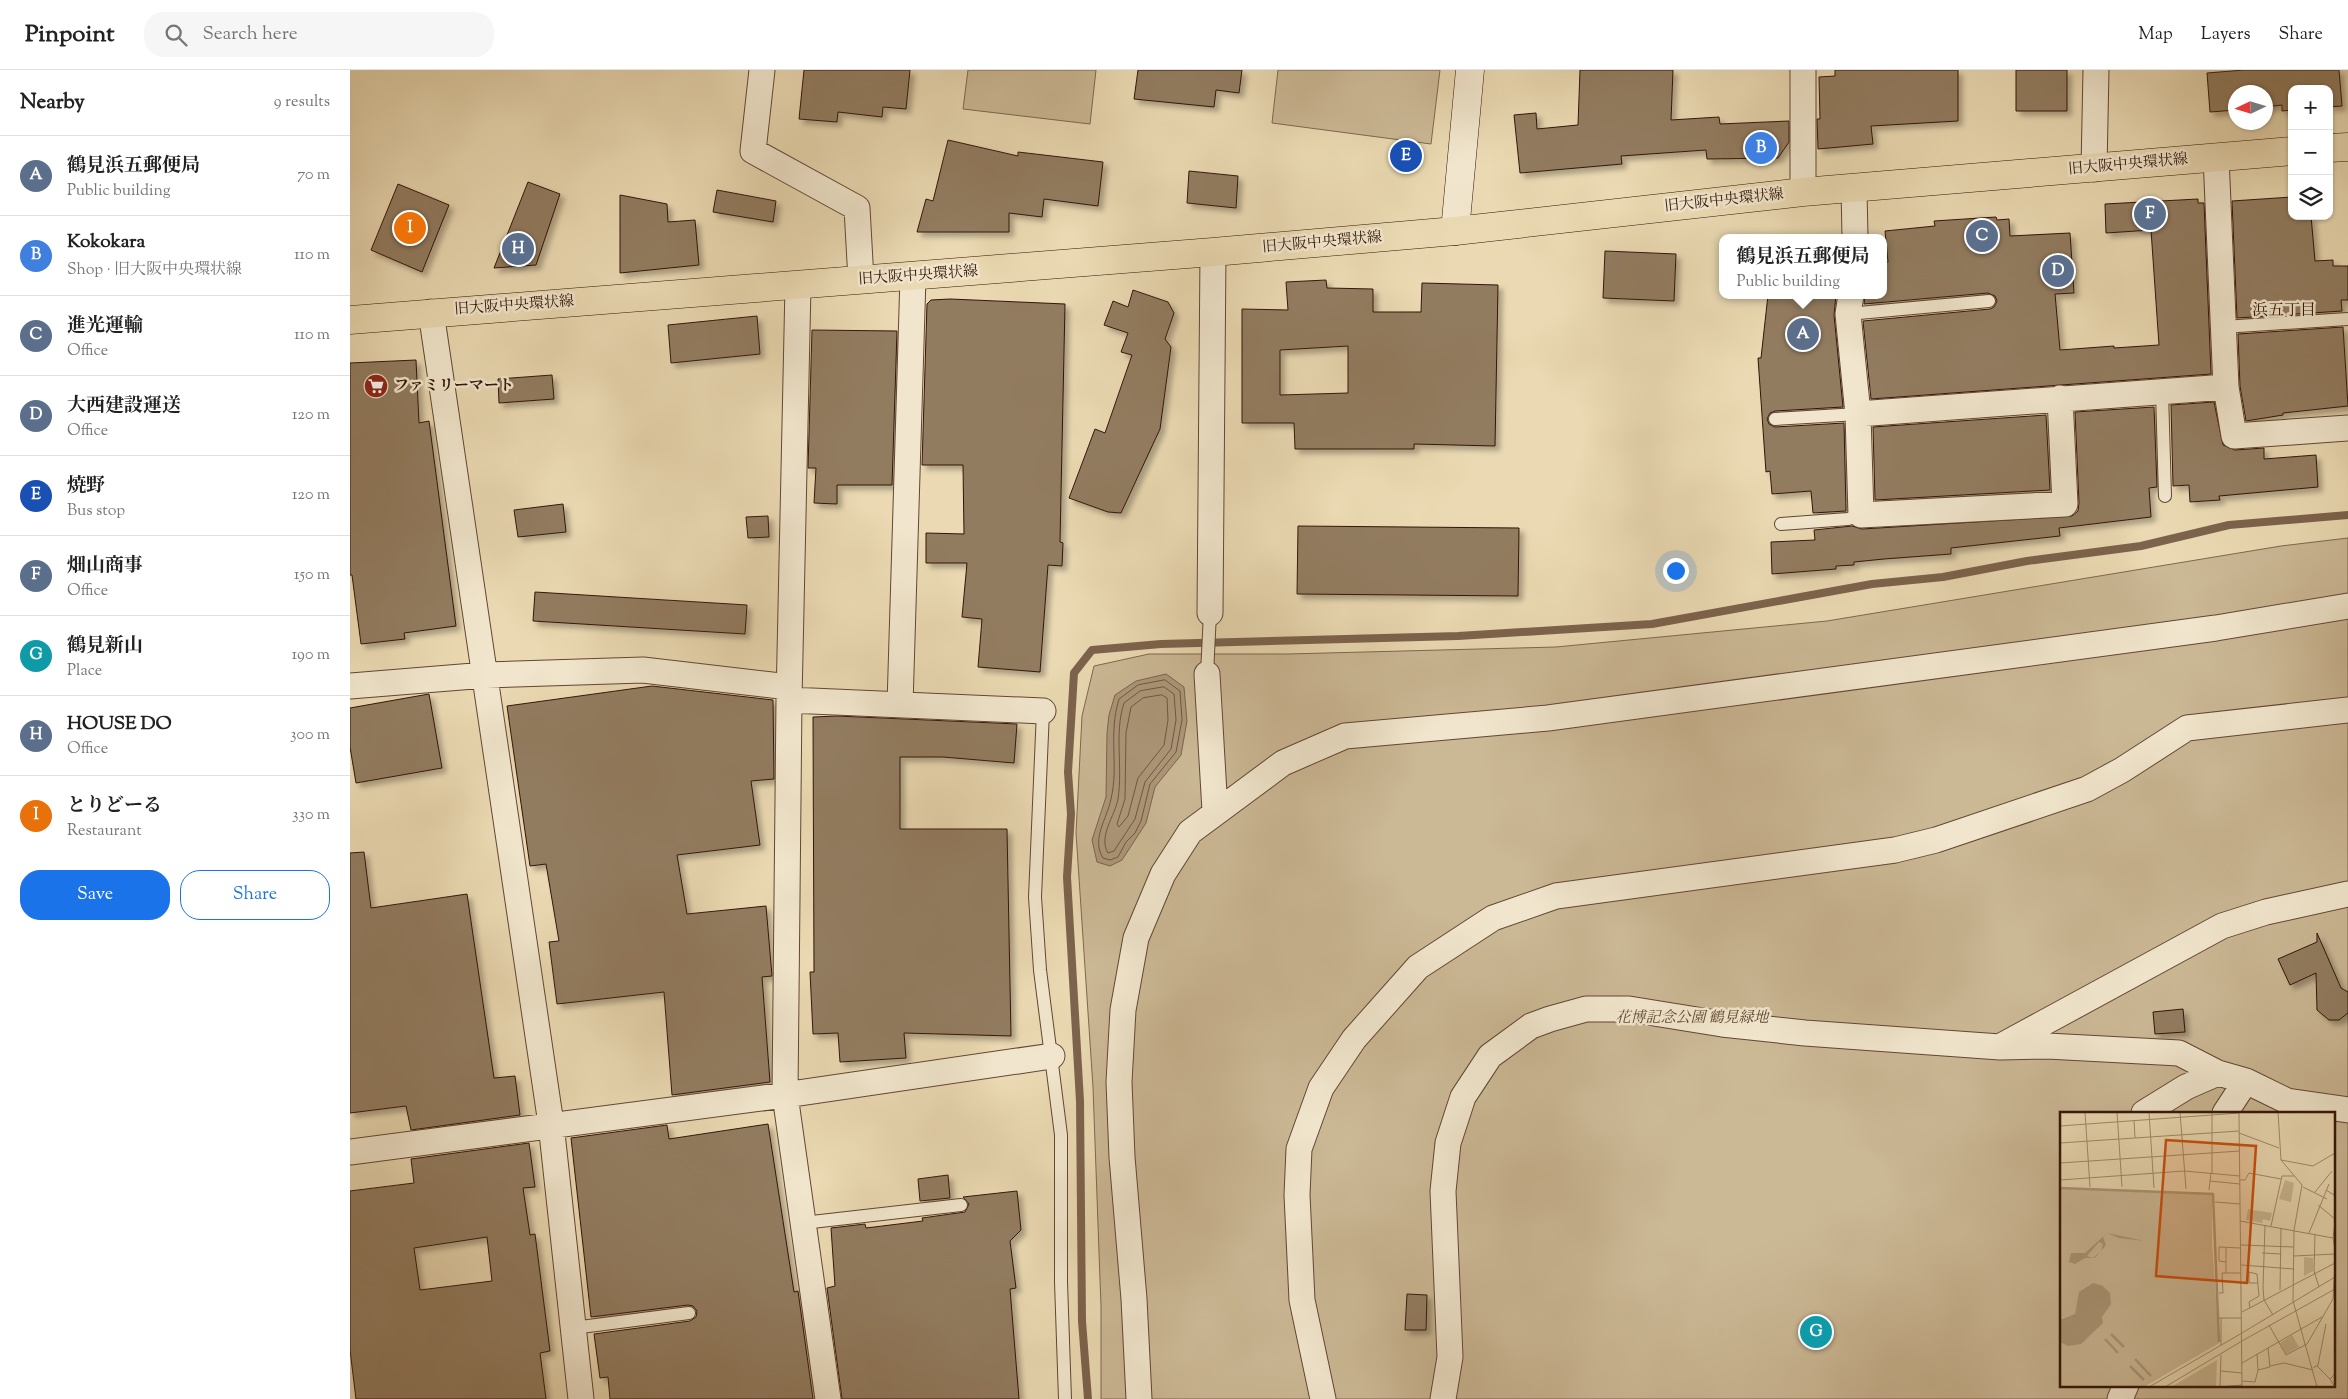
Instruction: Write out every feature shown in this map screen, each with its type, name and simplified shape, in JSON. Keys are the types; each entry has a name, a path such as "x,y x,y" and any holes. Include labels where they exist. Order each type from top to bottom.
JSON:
{"main road":[{"path":"2333,148 2348,147"},
{"name":"旧大阪中央環状線","path":"350,320 431,312 914,277 1455,231 1803,192 2288,151"}],"street":[{"path":"762,70 753,151 857,208 862,280"},
{"path":"1455,231 1470,70"},
{"path":"1803,70 1803,192"},
{"path":"2094,169 2096,70"},
{"path":"2216,158 2226,388 2234,436 2348,428"},
{"path":"1854,189 1855,234"},
{"path":"1210,612 1213,252"},
{"path":"900,705 914,277"},
{"path":"798,286 789,693 785,1095 828,1399"},
{"path":"1849,304 1858,414 1861,515 2065,504 2060,398"},
{"path":"431,312 551,1124 581,1399"},
{"path":"1858,414 2060,398 2226,388"},
{"path":"1139,1399 1134,1299 1122,1157 1119,1082 1123,1010 1136,938 1163,874 1190,832 1215,811 1283,763 1345,736 1548,718 2206,629 2348,606"},
{"path":"350,686 486,675 643,670 789,693 900,705 1043,711"},
{"path":"1207,674 1215,811"},
{"path":"1323,1399 1302,1300 1297,1195 1299,1149 1321,1088 1354,1039 1418,967 1493,918 1556,896 1895,850 1936,840 2087,789 2122,770 2187,728 2348,710"},
{"path":"2000,1047 2222,926 2266,912 2348,894"},
{"path":"1443,1399 1450,1357 1443,1191 1448,1143 1463,1098 1490,1056 1531,1026 1586,1009 1629,1009 1722,1024 1805,1033 2000,1047 2047,1046 2179,1052 2218,1073 2246,1081 2287,1101 2348,1110"},
{"path":"350,1152 551,1124 785,1095 1052,1056"},
{"path":"2146,1112 2186,1087 2218,1073"},
{"path":"2226,1112 2246,1081"},
{"path":"2120,1399 2126,1386"}],"lane":[{"path":"1849,304 1989,301"},
{"path":"2223,327 2348,319"},
{"path":"2162,392 2165,496"},
{"path":"1775,419 1858,414"},
{"path":"1781,524 1848,519 1861,515"},
{"path":"1207,674 1210,612"},
{"path":"1043,711 1035,897 1040,970 1061,1135 1061,1282 1065,1399"},
{"path":"803,1223 961,1205"},
{"path":"573,1328 689,1313"}],"green space":[{"path":"968,70 1096,70 1090,124 963,109"},
{"path":"1278,70 1440,70 1431,144 1272,123"},
{"name":"花博記念公園 鶴見緑地","path":"2348,538 2348,1399 1101,1399 1101,1306 1093,1087 1076,833 1082,716 1094,666 1149,654 1288,654 1556,647 1827,621 2281,546"}],"water":[{"path":"1166,674 1184,687 1187,721 1181,755 1155,787 1146,823 1122,860 1110,866 1097,862 1092,840 1106,797 1107,733 1109,715 1115,695 1136,681"}],"building":[{"path":"804,70 910,70 906,109 883,107 882,117 838,112 837,122 799,119"},
{"path":"1138,70 1242,70 1239,93 1216,90 1214,107 1134,99"},
{"path":"1580,70 1673,70 1671,120 1719,117 1720,124 1789,121 1789,142 1778,158 1707,159 1706,150 1621,156 1622,164 1520,173 1514,115 1536,113 1537,129 1578,125"},
{"path":"1835,70 1958,70 1958,121 1871,126 1873,144 1818,149 1817,119 1820,119 1819,77 1835,76"},
{"path":"2016,70 2067,70 2067,111 2016,111"},
{"path":"2244,70 2339,70 2342,106 2333,107 2333,85 2288,85 2288,110 2282,111 2282,105 2273,106 2273,85 2228,85 2228,111 2210,112 2207,73"},
{"path":"948,140 1018,156 1018,152 1103,162 1098,206 1044,199 1042,217 1009,213 1009,232 917,232 926,199 933,201"},
{"path":"1189,171 1238,176 1236,208 1187,203"},
{"path":"528,182 560,194 536,265 494,268"},
{"path":"398,184 449,205 422,272 371,250"},
{"path":"717,190 776,201 773,222 713,212"},
{"path":"620,195 667,204 668,222 695,220 699,265 620,273"},
{"path":"2288,197 2288,220 2311,220 2315,261 2333,260 2333,266 2348,266 2348,300 2341,300 2342,311 2237,318 2232,201"},
{"path":"2198,199 2198,203 2204,203 2211,374 1871,399 1863,321 1990,309 1994,307 1997,301 1995,296 1988,293 1864,304 1865,299 1887,299 1888,262 1887,234 1885,231 1935,226 1934,221 1996,217 1997,220 2009,219 2010,236 2070,233 2074,293 2055,294 2060,350 2159,345 2151,230 2106,233 2105,204"},
{"path":"1605,251 1676,254 1674,301 1603,298"},
{"path":"1326,280 1327,288 1373,289 1373,312 1421,312 1422,283 1498,285 1495,446 1414,444 1414,449 1295,449 1294,423 1242,423 1242,309 1288,310 1286,282","holes":["1348,346 1348,393 1280,395 1280,350"]},
{"path":"1133,290 1168,302 1174,313 1165,339 1171,347 1160,429 1121,513 1108,512 1069,498 1095,429 1105,433 1132,355 1121,352 1128,333 1104,325 1113,301 1128,307"},
{"path":"950,299 1065,304 1060,542 1063,543 1062,566 1048,565 1040,672 978,667 982,619 962,617 967,563 926,563 926,533 964,534 963,465 922,465 927,304 931,300"},
{"path":"1768,299 1836,299 1834,315 1843,407 1775,411 1770,413 1767,419 1769,424 1775,427 1844,423 1846,511 1813,513 1811,491 1772,494 1770,471 1766,472 1758,358 1761,358"},
{"path":"757,316 760,354 671,363 668,325"},
{"path":"2343,327 2348,406 2283,413 2283,415 2246,421 2240,386 2238,334"},
{"path":"812,330 897,331 892,485 837,485 837,504 814,503 816,468 808,468"},
{"path":"416,360 419,423 429,421 456,626 404,633 405,639 361,644 352,575 350,575 350,363"},
{"path":"552,375 554,399 499,403 498,379"},
{"path":"2214,402 2223,445 2235,450 2264,448 2264,459 2316,455 2318,487 2219,496 2220,500 2190,502 2189,485 2173,486 2171,405"},
{"path":"2154,407 2157,487 2149,488 2151,517 2059,528 2060,536 1951,548 1951,554 1854,562 1854,565 1836,566 1836,569 1772,574 1771,542 1815,540 1814,530 1852,526 1862,529 2072,516 2078,511 2079,503 2075,412"},
{"path":"2046,415 2050,490 1875,500 1873,427"},
{"path":"563,504 566,532 518,537 514,510"},
{"path":"768,516 769,537 748,538 746,517"},
{"path":"1298,526 1519,528 1518,596 1297,594"},
{"path":"535,592 747,605 745,634 533,621"},
{"path":"652,686 773,700 774,779 751,781 760,845 677,855 687,914 766,906 772,976 762,977 770,1082 672,1095 664,992 557,1004 549,942 559,941 546,864 530,866 507,706"},
{"path":"429,694 442,768 356,783 350,747 350,708"},
{"path":"837,716 1017,724 1014,763 943,757 900,757 900,829 1007,829 1011,1036 904,1033 906,1058 840,1062 838,1033 813,1034 810,972 814,972 813,717"},
{"path":"364,852 371,908 467,894 494,1078 515,1076 520,1115 411,1130 406,1106 350,1113 350,853"},
{"path":"2317,933 2341,988 2348,992 2348,1013 2339,1020 2329,1020 2317,1010 2316,973 2290,985 2278,959 2317,942"},
{"path":"2183,1009 2185,1032 2155,1034 2153,1012"},
{"path":"768,1124 794,1292 798,1291 813,1399 610,1399 608,1377 600,1378 594,1334 690,1321 696,1317 697,1311 693,1306 688,1305 591,1317 571,1138 667,1125 669,1139"},
{"path":"529,1143 535,1187 523,1188 530,1235 535,1234 550,1351 540,1353 546,1399 356,1399 350,1350 350,1191 414,1183 411,1159","holes":["487,1237 492,1281 420,1290 414,1248"]},
{"path":"948,1175 950,1198 920,1201 918,1179"},
{"path":"1017,1191 1021,1230 1010,1241 1016,1288 1010,1289 1019,1399 842,1399 827,1288 835,1286 831,1228 865,1224 866,1228 923,1221 922,1218 965,1212 969,1204 963,1197"},
{"path":"1407,1294 1427,1295 1426,1330 1405,1330"}],"waterway":[{"path":"1088,1399 1082,1321 1080,1101 1067,877 1071,814 1068,772 1074,673 1092,650 1161,644 1458,636 1652,624 1872,584 1943,577 2027,561 2141,546 2229,525 2348,515"}],"place":[{"name":"Kokokara","path":"1761,148"},
{"name":"焼野","path":"1406,156"},
{"name":"畑山商事","path":"2150,214"},
{"name":"とりどーる","path":"410,228"},
{"name":"進光運輸","path":"1982,236"},
{"name":"HOUSE DO","path":"518,249"},
{"name":"大西建設運送","path":"2058,271"},
{"name":"鶴見浜五郵便局","path":"1803,334"},
{"name":"ファミリーマート","path":"376,386"},
{"name":"鶴見新山","path":"1816,1332"}],"district":[{"name":"浜五丁目","path":"2284,311"}]}
